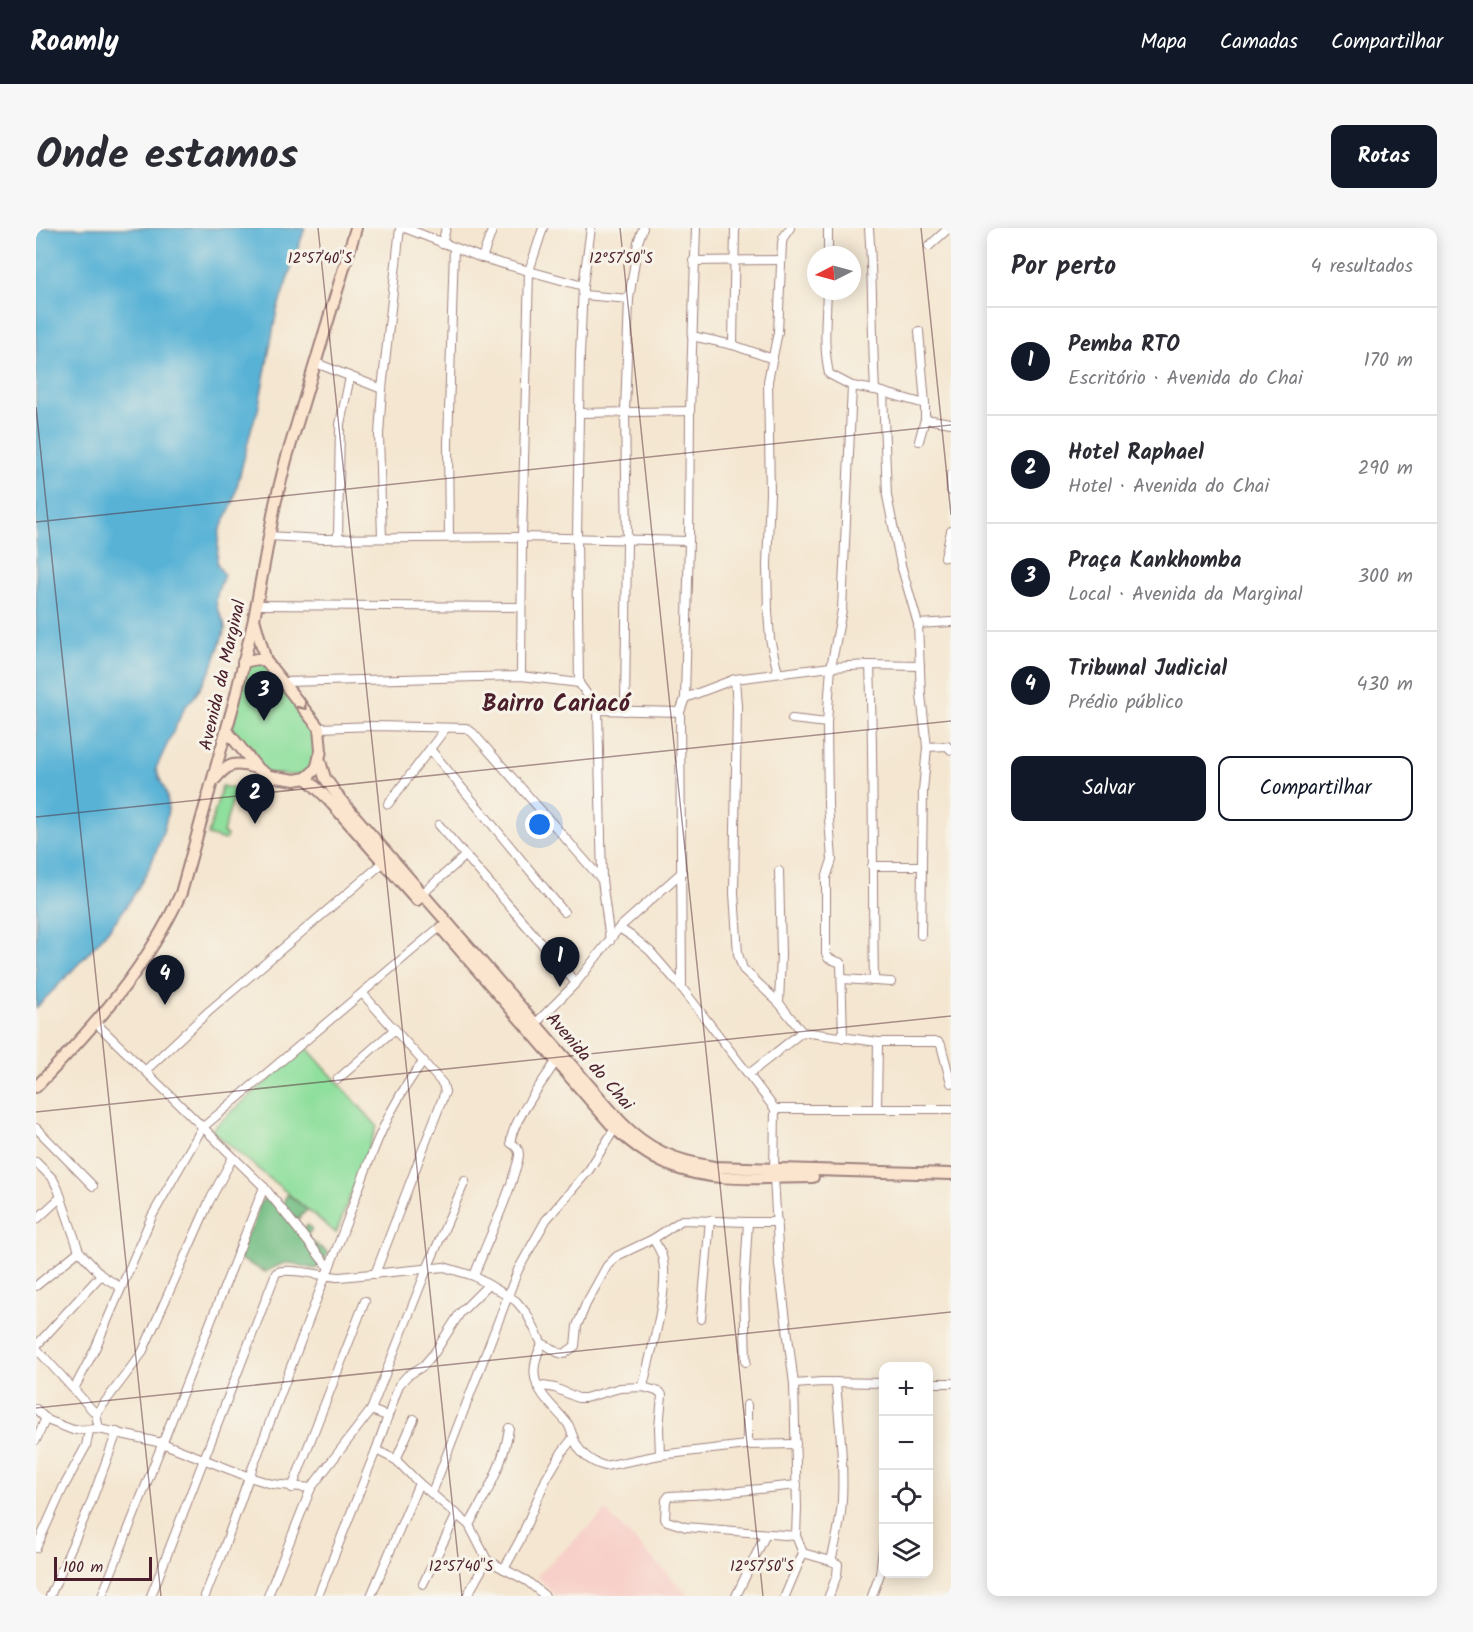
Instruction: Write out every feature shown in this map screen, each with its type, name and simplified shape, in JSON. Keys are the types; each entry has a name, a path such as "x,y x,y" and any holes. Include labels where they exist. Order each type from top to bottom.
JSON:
{"main road":[{"name":"Avenida da Marginal","path":"36,1087 74,1048 154,946 181,893 227,731 254,619 268,536 286,460 356,228"},
{"path":"254,619 266,661 319,728"},
{"path":"243,662 256,659 266,661"},
{"name":"Avenida do Chai","path":"319,728 319,758 331,789 536,1023 618,1125"},
{"path":"227,731 256,768"},
{"path":"213,782 221,772 232,765 241,764 256,768 269,776 295,780 306,778 314,771 319,758"},
{"name":"Avenida do Chai","path":"306,778 384,862 557,1060 618,1125 646,1144 685,1162 714,1167 774,1173 951,1181"},
{"name":"Avenida do Chai","path":"774,1173 951,1174"}],"street":[{"path":"382,538 379,435 400,228"},
{"path":"405,228 482,258 583,286"},
{"path":"442,244 446,228"},
{"path":"482,258 493,228"},
{"path":"521,676 529,271 543,228"},
{"path":"591,228 583,286 577,538 579,683 598,710 602,880 610,941"},
{"path":"625,711 627,539 625,412 628,299 638,242 643,228"},
{"path":"682,988 680,712 686,698 693,261 696,228"},
{"path":"733,345 735,228"},
{"path":"778,673 770,639 767,576 770,492 768,381 778,332 780,260 783,238 790,228"},
{"path":"828,228 828,246"},
{"path":"869,228 872,337 879,391 886,496 918,624 921,695 927,747 923,790 921,935"},
{"path":"929,246 949,228"},
{"path":"449,537 448,444 454,248"},
{"path":"693,261 780,260"},
{"path":"584,295 628,299"},
{"path":"827,300 825,330 829,374 852,386 926,404"},
{"path":"919,331 926,404 926,419 919,441"},
{"path":"692,336 733,345 773,359"},
{"path":"316,363 382,389"},
{"path":"338,539 340,423 350,377"},
{"path":"843,1038 841,963 828,958 826,953 826,878 832,860 828,805 828,723 831,667 843,610 852,386"},
{"path":"580,413 690,411"},
{"path":"926,419 951,423"},
{"path":"951,475 951,491"},
{"path":"945,557 951,531"},
{"path":"268,536 338,539 522,537 689,541"},
{"path":"256,605 521,607"},
{"path":"918,624 951,622"},
{"path":"870,665 874,752 872,866 874,981"},
{"path":"686,698 735,679 778,673 870,665 920,666"},
{"path":"284,682 521,676 579,683"},
{"path":"735,679 737,706 734,893 738,954 743,969 779,1003 802,1032 878,1042 938,1042 941,1045 951,1083"},
{"path":"598,710 680,712"},
{"path":"792,719 828,723"},
{"path":"319,728 374,726 466,728 473,732 602,880"},
{"path":"388,804 446,728"},
{"path":"927,747 947,746 951,750"},
{"path":"430,749 564,912"},
{"path":"439,825 576,983"},
{"path":"422,894 465,856"},
{"path":"146,1070 208,1012 384,862"},
{"path":"872,866 922,866"},
{"path":"779,871 781,955 779,1003"},
{"path":"536,1023 576,983 619,928 682,872"},
{"path":"74,1389 95,1349 152,1216 202,1128 440,927"},
{"path":"619,928 650,951 682,988 775,1108 774,1173 782,1288 794,1384 796,1536 803,1553 785,1596"},
{"path":"843,980 891,981"},
{"path":"363,994 443,1084 444,1094 375,1274"},
{"path":"95,1022 264,1187 328,1268"},
{"path":"338,1079 395,1029"},
{"path":"749,1074 802,1032"},
{"path":"877,1108 878,1042"},
{"path":"474,1276 502,1210 515,1171 519,1153 517,1146 511,1143 511,1136 520,1117 557,1060"},
{"path":"205,1596 383,1126 406,1082 424,1061"},
{"path":"775,1108 951,1108"},
{"path":"432,1493 507,1296 528,1250 546,1220 589,1170 618,1125"},
{"path":"36,1128 93,1186"},
{"path":"96,1414 146,1345 188,1247 233,1157"},
{"path":"36,1162 53,1179 79,1251 101,1275 120,1287"},
{"path":"268,1596 311,1488 371,1410 465,1181"},
{"path":"102,1596 264,1187"},
{"path":"36,1220 61,1197"},
{"path":"151,1596 276,1273 283,1269 325,1276 444,1267 474,1276 516,1301 527,1314 543,1344 559,1354 569,1352 576,1346 577,1326 586,1304 610,1261 654,1239 682,1220 778,1222"},
{"path":"701,1319 710,1220"},
{"path":"746,1362 744,1289 748,1222"},
{"path":"643,1387 662,1303 664,1282 662,1256 654,1239"},
{"path":"36,1286 79,1251"},
{"path":"99,1429 96,1414 36,1347 101,1275"},
{"path":"318,1596 402,1381 423,1366 435,1352 460,1313 488,1285"},
{"path":"292,1488 365,1301"},
{"path":"543,1344 536,1356 535,1372 541,1395 568,1424 579,1449 596,1464 605,1466 660,1455 747,1445 796,1444"},
{"path":"831,1561 842,1501 843,1466 836,1382"},
{"path":"794,1384 879,1383"},
{"path":"933,1383 951,1383"},
{"path":"537,1385 555,1388 578,1398 620,1388 643,1387 657,1390 662,1395 660,1455"},
{"path":"747,1405 747,1445"},
{"path":"36,1409 46,1418 73,1430 99,1429 117,1432 162,1443 272,1484 292,1488 311,1488"},
{"path":"371,1410 387,1416"},
{"path":"36,1440 46,1418"},
{"path":"396,1460 414,1419"},
{"path":"469,1526 492,1486 502,1461 509,1428"},
{"path":"36,1548 71,1471 86,1446 89,1431"},
{"path":"50,1596 90,1505 117,1432"},
{"path":"504,1569 520,1540 546,1479 573,1438"},
{"path":"376,1450 396,1460 419,1484 457,1514 469,1526 487,1560 527,1581 545,1596"},
{"path":"370,1596 419,1484"},
{"path":"796,1536 686,1527 667,1521 665,1517 667,1497 797,1485"},
{"path":"423,1584 457,1514"},
{"path":"736,1596 766,1534"},
{"path":"803,1553 838,1564 829,1596"},
{"path":"467,1596 487,1560"},
{"path":"872,1596 879,1577"}],"shaded area":[{"path":"606,1511 689,1596 555,1596 537,1575"}],"green space":[{"path":"264,663 314,722 317,757 305,776 268,773 231,730 248,664"},
{"path":"222,786 238,790 236,798 233,798 223,833 227,835 225,840 208,835"},
{"path":"306,1047 377,1126 336,1233 211,1130"},
{"path":"287,1194 307,1210 295,1222 303,1230 308,1225 312,1229 306,1237 328,1253 320,1266 316,1268 285,1263 265,1272 238,1258 242,1241 252,1228 263,1199 282,1206"}],"water":[{"path":"36,228 305,228 277,310 258,410 233,503 219,532 217,563 224,575 216,601 225,629 211,670 195,696 185,707 156,768 168,801 161,838 139,887 124,909 91,950 36,1008"}],"place":[{"name":"Praça Kankhomba","path":"264,721"},
{"name":"Hotel Raphael","path":"255,824"},
{"name":"Pemba RTO","path":"560,987"},
{"name":"Tribunal Judicial","path":"165,1005"}],"district":[{"name":"Bairro Cariacó","path":"556,703"}]}
